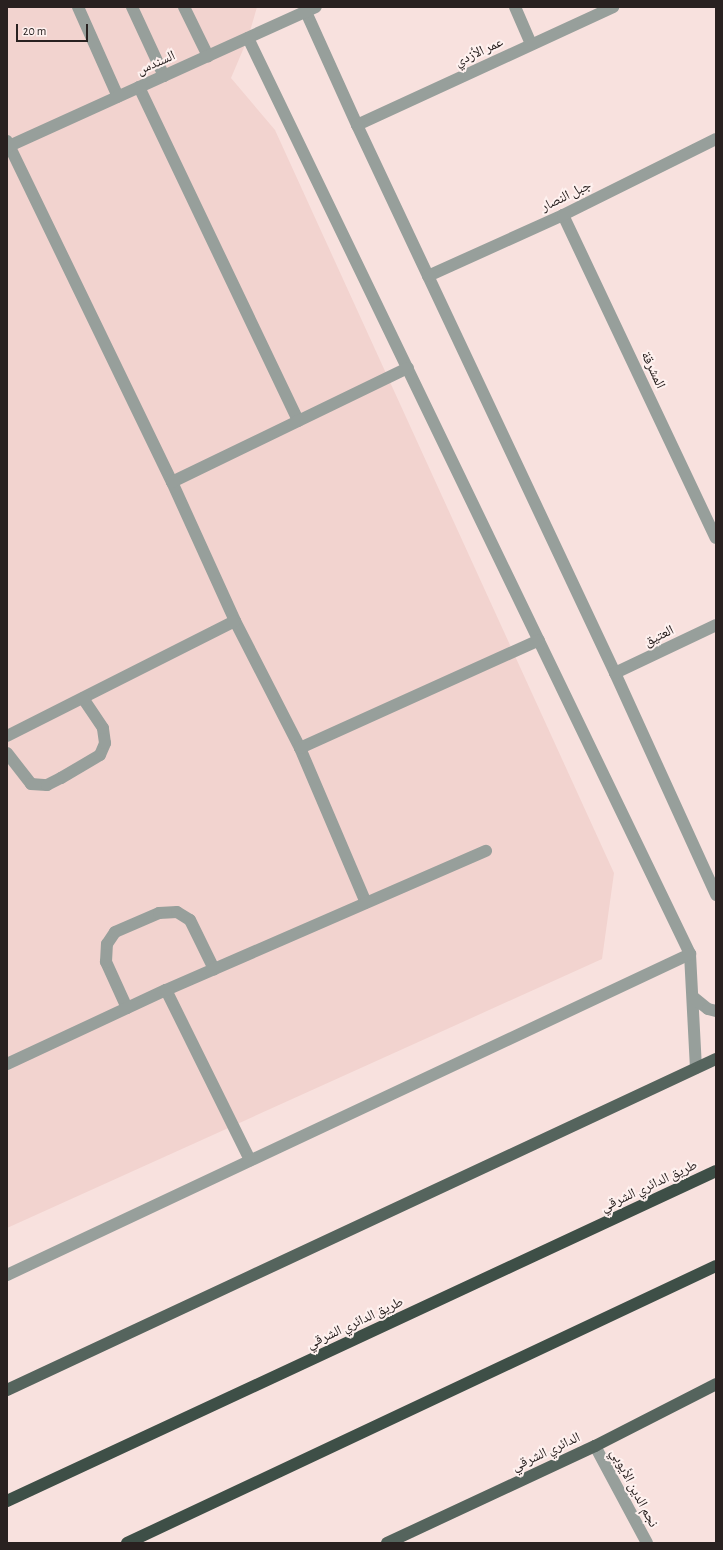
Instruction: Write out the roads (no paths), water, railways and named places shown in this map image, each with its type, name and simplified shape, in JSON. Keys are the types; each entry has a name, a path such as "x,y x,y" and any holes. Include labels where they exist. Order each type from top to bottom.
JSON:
{"highway":[{"name":"طريق الدائري الشرقي","path":"7,1501 716,1172"},
{"path":"127,1543 716,1266"}],"main road":[{"path":"7,1390 716,1059"},
{"name":"الدائري الشرقي","path":"387,1543 595,1446 716,1384"}],"street":[{"path":"78,7 118,97"},
{"path":"132,7 164,76"},
{"path":"184,7 208,56"},
{"path":"515,7 531,44"},
{"name":"عمر الأزدي","path":"357,125 613,7"},
{"path":"311,9 357,125 615,673 716,895"},
{"name":"السندس","path":"8,145 118,97 311,9"},
{"path":"248,38 690,954 696,1068"},
{"path":"139,87 298,421"},
{"name":"جبل النصار","path":"428,276 563,214 716,139"},
{"path":"8,145 172,482 235,621 300,748 366,903"},
{"name":"المشرقة","path":"563,214 716,538"},
{"path":"172,482 408,368"},
{"path":"7,736 235,621"},
{"name":"العتيق","path":"615,673 716,625"},
{"path":"300,748 539,640"},
{"path":"7,753 31,784 47,785 100,755 105,743 104,728 83,698"},
{"path":"7,1064 166,990 486,851"},
{"path":"127,1008 106,962 107,944 114,932 159,913 177,912 190,920 214,969"},
{"path":"7,1275 690,954"},
{"path":"166,990 250,1160"},
{"path":"692,997 708,1010 716,1011"},
{"name":"نجم الدين الأيوبي","path":"595,1446 647,1543"}]}
